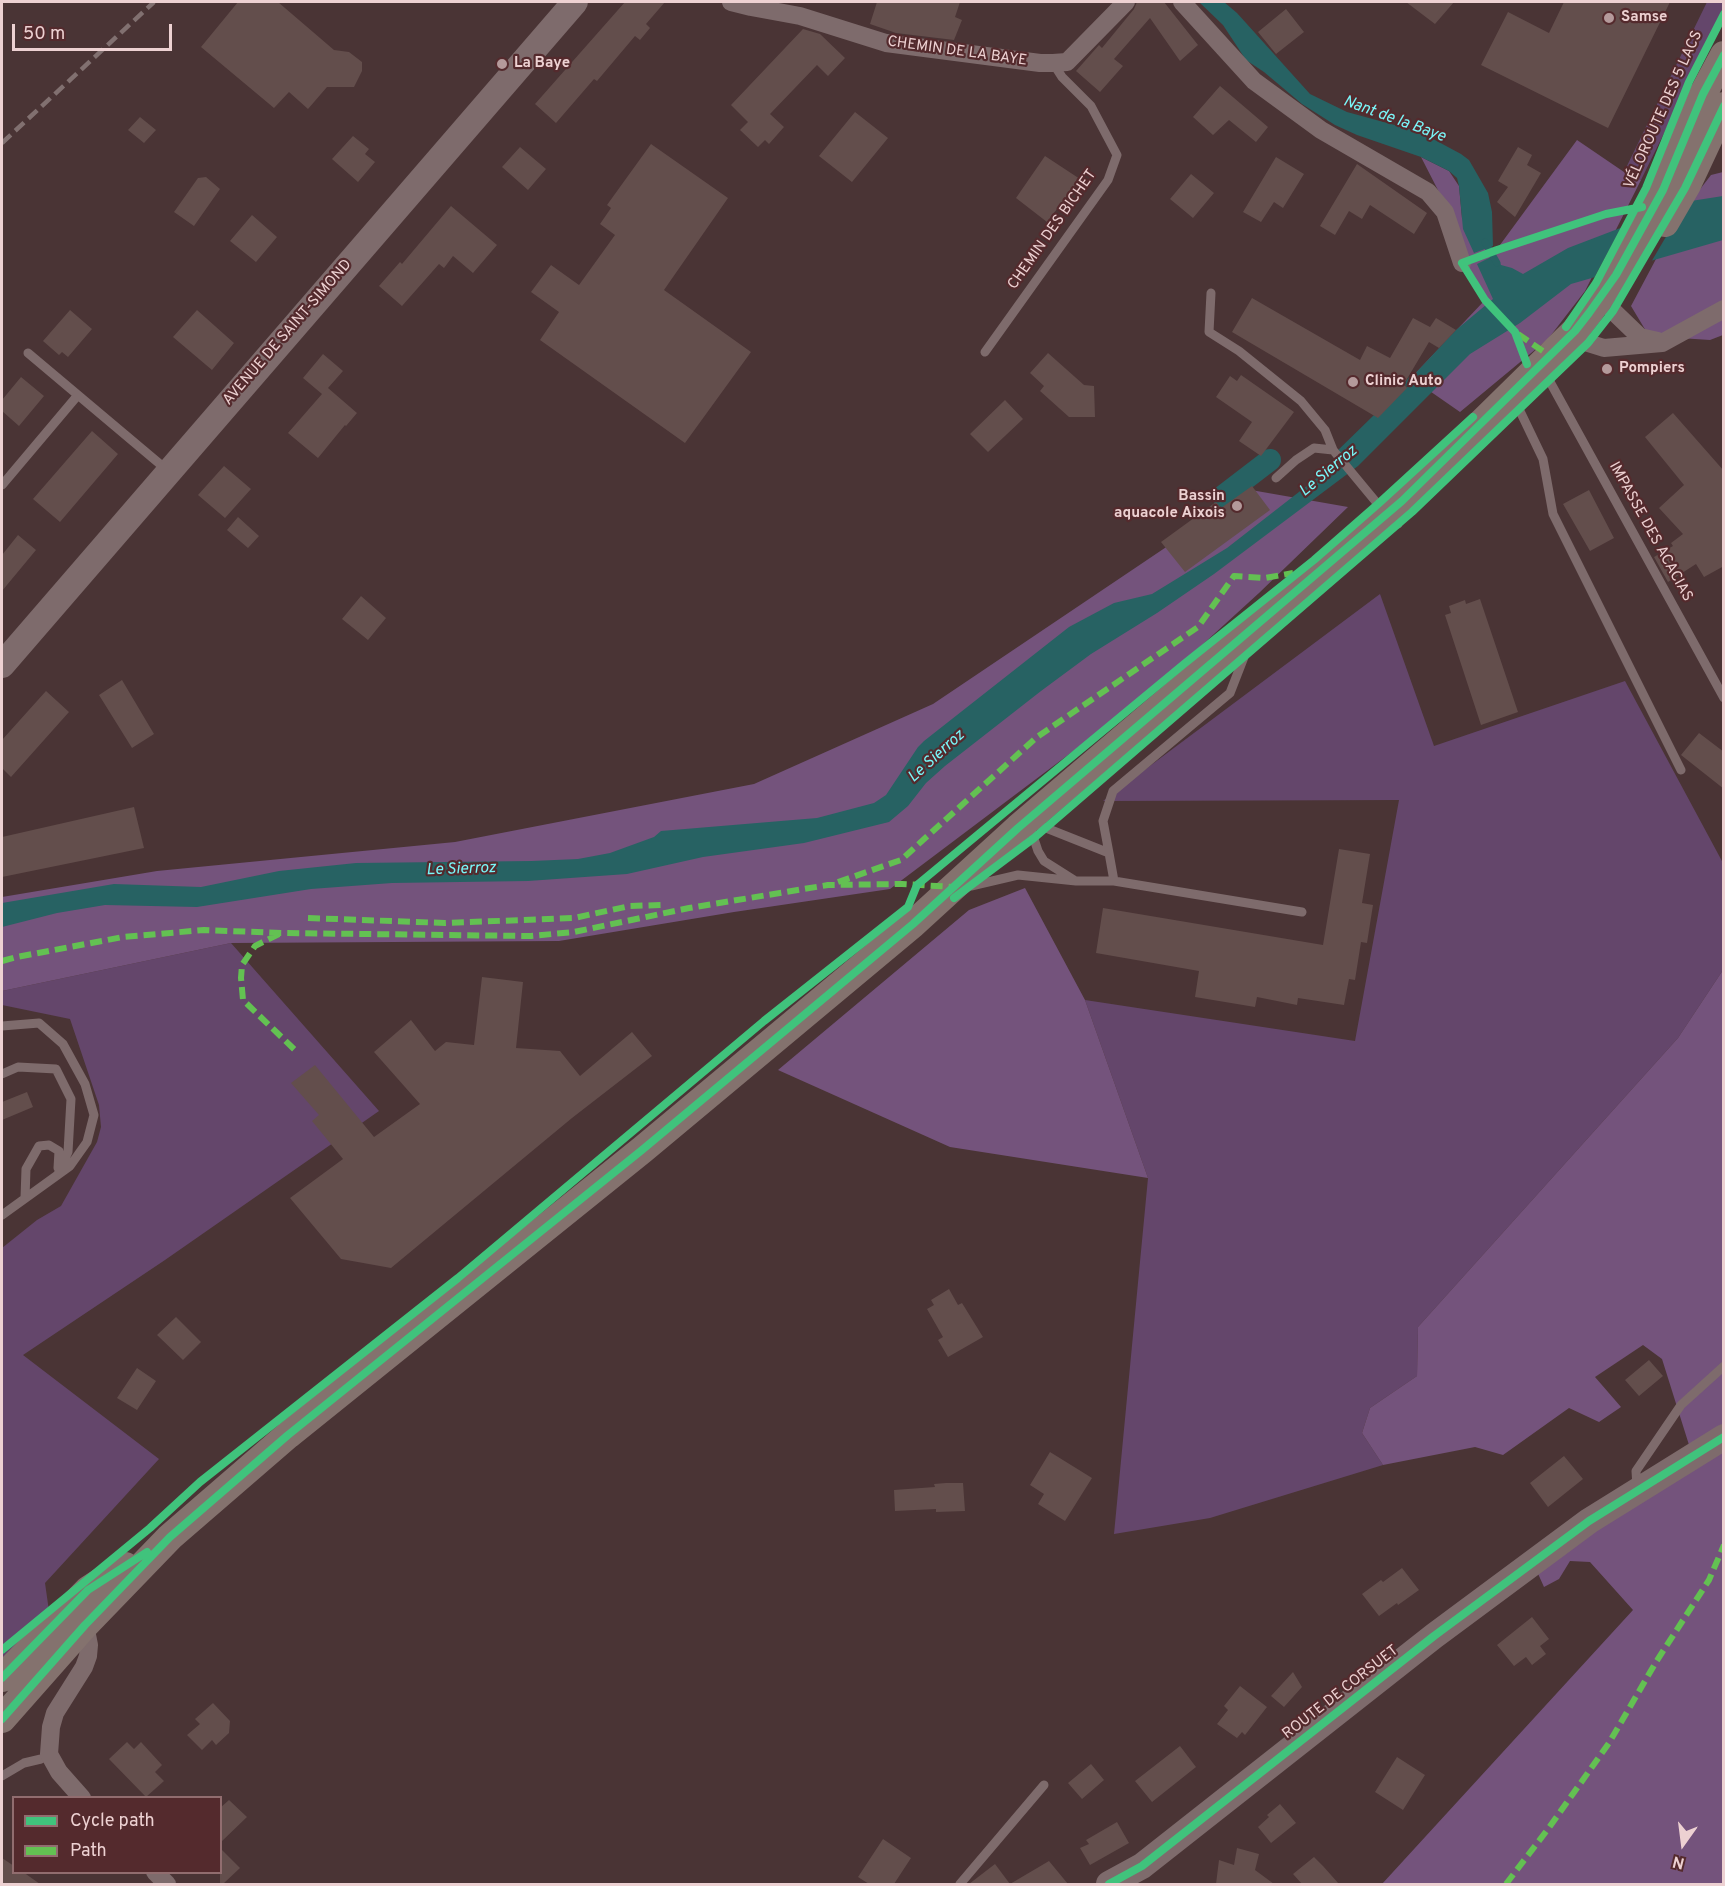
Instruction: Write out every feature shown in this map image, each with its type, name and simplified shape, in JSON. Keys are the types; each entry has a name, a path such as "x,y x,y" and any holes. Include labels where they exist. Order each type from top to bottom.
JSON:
{"main road":[{"name":"AVENUE DE SAINT-SIMOND","path":"2,665 575,2"},
{"path":"1674,189 1702,94 1724,55"},
{"path":"914,924 971,886 1520,409 1588,343 1612,312 1628,272 1724,106"},
{"path":"2,1719 85,1625 170,1537 288,1435 642,1150 914,924 1036,829 1244,657 1392,519 1410,493 1575,331 1628,272"},
{"name":"ROUTE DE CORSUET","path":"1109,1884 1142,1866 1434,1636 1589,1521 1724,1437"},
{"path":"2,1678 88,1590 170,1537"}],"street":[{"name":"CHEMIN DE LA BAYE","path":"731,2 800,16 886,43 1053,63"},
{"path":"1053,63 1067,62 1126,2"},
{"path":"1182,2 1254,81 1321,130 1428,192 1445,212 1462,263"},
{"path":"1588,343 1604,348 1662,343 1724,309"},
{"path":"1612,312 1640,337 1662,343"},
{"path":"81,1796 59,1772 49,1754 51,1727 55,1713 84,1667 88,1656 89,1645 85,1625"}],"lane":[{"name":"CHEMIN DES BICHET","path":"986,352 1108,180 1117,155 1091,106 1062,77 1053,63"},
{"path":"1211,293 1209,332 1239,351 1302,401 1325,429 1333,450 1392,519"},
{"path":"28,353 169,471"},
{"name":"IMPASSE DES ACACIAS","path":"1549,380 1724,698"},
{"path":"2,485 78,395"},
{"path":"1520,409 1543,459 1553,514 1681,770"},
{"path":"1276,478 1314,448 1333,450"},
{"path":"1114,881 1103,821 1113,791 1230,693 1244,657"},
{"path":"1076,881 1044,861 1038,851 1036,829 1108,853"},
{"path":"971,886 1018,875 1076,881 1114,881 1302,912"},
{"path":"2,1026 39,1023 63,1044 85,1084 94,1115 87,1142 70,1166 2,1215"},
{"path":"2,1074 18,1067 56,1068 71,1099 68,1152 58,1174"},
{"path":"25,1198 26,1169 39,1146 49,1145 59,1151 58,1174"},
{"path":"1637,1491 1636,1471 1681,1405 1724,1366"},
{"path":"2,1776 24,1762 41,1759 49,1754"},
{"path":"960,1884 1044,1785"}],"shaded area":[{"path":"1707,2 1723,2 1723,13 1641,180 1624,172"},
{"path":"1577,140 1624,172 1641,180 1585,291 1548,339 1460,412 1411,378 1485,300 1462,263 1441,196 1421,157 1449,171 1459,186 1462,218 1487,247 1497,249"},
{"path":"1723,172 1723,335 1710,340 1649,336 1631,306 1691,201 1711,175"},
{"path":"1251,490 1348,507 1259,593 1145,697 890,889 559,941 231,943 2,991 2,897 157,871 455,842 754,784 933,704"},
{"path":"1380,594 1434,746 1625,681 1723,863 1723,970 1678,1038 1418,1327 1417,1376 1370,1408 1362,1433 1383,1465 1210,1518 1114,1534 1148,1178 1085,1000 1355,1041 1399,800 1103,801"},
{"path":"1025,888 1085,1000 1148,1178 950,1147 778,1070 969,910"},
{"path":"231,943 379,1111 165,1260 23,1355 159,1459 45,1583 49,1611 2,1660 2,1248 37,1220 61,1206 97,1142 101,1127 99,1105 70,1019 2,1005 2,991"},
{"path":"1723,970 1723,1884 1382,1884 1633,1610 1590,1562 1570,1561 1559,1579 1544,1587 1535,1567 1695,1464 1662,1359 1643,1345 1595,1377 1621,1407 1599,1422 1569,1408 1503,1455 1475,1447 1383,1465 1362,1433 1370,1408 1417,1376 1418,1327 1678,1038"}],"water":[{"path":"1199,2 1224,2 1237,13 1310,94 1347,112 1420,132 1469,160 1488,193 1492,212 1493,246 1474,253 1463,229 1457,178 1449,171 1421,157 1335,125 1302,104 1246,60 1223,25"},
{"name":"Le Sierroz","path":"1723,196 1723,240 1571,284 1520,323 1470,354 1358,466 1214,574 1091,654 1041,691 945,766 926,783 908,806 889,822 804,843 703,857 627,874 528,881 392,883 311,889 197,907 105,905 57,913 2,927 2,903 114,884 201,887 279,871 356,863 578,859 610,853 654,837 661,831 817,818 874,803 886,795 924,741 1069,627 1114,603 1152,594 1227,548 1340,460 1333,455 1374,415 1378,417 1407,387 1404,384 1409,377 1411,378 1456,330 1493,299 1477,264 1495,255 1501,265 1523,274 1568,248 1691,201"}],"pier":[{"path":"1688,199 1650,264 1593,280 1623,224"}],"building":[{"path":"238,2 278,2 334,50 349,52 362,62 362,71 354,87 327,87 308,109 289,92 274,108 201,47"},
{"path":"625,2 665,2 646,24 650,28 640,40 635,36 597,81 594,79 556,123 535,104"},
{"path":"877,2 960,2 955,17 962,20 954,40 896,33 870,24"},
{"path":"1137,2 1164,2 1198,45 1180,61 1150,18 1114,59 1123,66 1100,92 1076,71 1099,45 1102,48 1134,9"},
{"path":"1406,2 1454,2 1435,24"},
{"path":"1564,2 1670,2 1608,128 1481,65 1508,12 1549,33"},
{"path":"1286,9 1304,32 1276,54 1258,32"},
{"path":"803,29 820,34 845,58 828,76 817,65 770,114 784,127 769,144 765,140 758,147 740,130 748,122 731,105"},
{"path":"1220,86 1268,127 1256,142 1229,120 1213,135 1193,117"},
{"path":"855,112 888,138 852,182 819,156"},
{"path":"140,117 156,130 144,143 128,130"},
{"path":"353,136 369,149 365,154 375,162 358,182 332,159"},
{"path":"651,144 728,198 664,290 751,352 685,443 540,340 559,312 531,292 551,265 579,285 615,235 600,224 611,208 607,205"},
{"path":"520,147 546,169 528,190 502,167"},
{"path":"1518,147 1532,155 1527,165 1541,173 1515,217 1497,202 1508,187 1498,181"},
{"path":"1045,156 1080,179 1047,222 1016,198"},
{"path":"1276,157 1304,174 1283,208 1274,202 1261,222 1243,212"},
{"path":"1357,164 1427,213 1414,234 1370,205 1362,219 1349,211 1335,235 1320,226"},
{"path":"1191,174 1214,193 1193,218 1170,199"},
{"path":"206,177 220,189 194,226 174,212 198,178"},
{"path":"451,206 497,245 473,273 453,256 444,268 439,264 402,306 379,286 400,262 402,264"},
{"path":"252,215 277,237 256,262 230,241"},
{"path":"1252,298 1360,360 1367,346 1390,358 1413,318 1430,327 1436,318 1456,330 1439,348 1429,342 1404,384 1407,388 1378,418 1232,332"},
{"path":"70,310 92,329 68,357 62,352 59,355 43,341"},
{"path":"197,310 234,343 212,370 173,337"},
{"path":"1048,353 1084,385 1094,386 1095,417 1069,417 1040,391 1044,386 1030,373"},
{"path":"323,354 343,371 328,388 357,413 318,458 288,433 322,394 303,378"},
{"path":"1241,375 1294,412 1261,456 1239,441 1252,422 1216,397 1230,376 1237,381"},
{"path":"21,377 44,396 19,426 2,411 2,400"},
{"path":"1005,400 1023,419 988,452 970,434"},
{"path":"1673,413 1724,471 1724,566 1704,577 1696,564 1668,582 1654,557 1673,546 1671,543 1683,534 1659,508 1684,485 1645,437"},
{"path":"92,431 118,454 60,522 33,499"},
{"path":"224,466 251,489 225,518 198,495"},
{"path":"1252,486 1270,510 1185,572 1161,542 1216,502 1221,508"},
{"path":"1589,490 1614,538 1590,551 1563,504"},
{"path":"238,517 259,536 248,548 227,530"},
{"path":"18,535 36,550 2,591 2,555"},
{"path":"361,596 386,618 368,640 342,619"},
{"path":"1480,599 1518,712 1481,725 1445,615 1451,613 1449,606 1465,600 1466,604"},
{"path":"122,680 154,734 132,748 99,695"},
{"path":"46,691 69,712 11,777 2,768 2,740"},
{"path":"1699,733 1724,752 1724,789 1681,755"},
{"path":"134,807 144,848 2,877 2,837"},
{"path":"1339,849 1370,854 1362,903 1373,905 1367,943 1361,942 1355,980 1349,979 1344,1005 1298,998 1297,1005 1257,997 1255,1007 1195,997 1199,971 1096,953 1103,908 1323,945"},
{"path":"482,977 523,982 516,1048 560,1051 580,1076 632,1032 652,1056 572,1118 391,1268 341,1259 290,1198 343,1159 312,1121 319,1115 291,1083 315,1065 374,1137 420,1104 374,1052 411,1020 435,1051 446,1042 474,1045"},
{"path":"27,1092 33,1107 2,1120 2,1102"},
{"path":"949,1289 958,1305 962,1303 983,1337 948,1357 938,1340 943,1337 927,1309 934,1305 931,1300"},
{"path":"176,1317 201,1342 183,1360 157,1335"},
{"path":"1649,1360 1663,1376 1639,1396 1625,1380"},
{"path":"137,1368 156,1381 137,1410 117,1398"},
{"path":"1050,1452 1092,1478 1065,1521 1038,1504 1044,1494 1030,1485"},
{"path":"1564,1456 1583,1479 1548,1507 1530,1483"},
{"path":"963,1483 965,1511 936,1512 936,1509 895,1511 894,1490 935,1487 934,1484"},
{"path":"1402,1568 1419,1590 1379,1616 1362,1594"},
{"path":"1532,1617 1549,1639 1540,1646 1546,1654 1532,1665 1526,1657 1514,1666 1497,1645"},
{"path":"1293,1672 1302,1687 1284,1707 1271,1696"},
{"path":"1240,1686 1267,1707 1245,1735 1242,1732 1237,1738 1217,1724 1228,1710 1224,1706"},
{"path":"213,1703 230,1721 229,1733 216,1745 212,1740 202,1750 187,1735 200,1724 195,1719"},
{"path":"127,1742 134,1749 141,1742 162,1765 155,1772 164,1781 145,1796 109,1759"},
{"path":"1180,1746 1196,1767 1152,1802 1135,1781"},
{"path":"1397,1757 1425,1775 1403,1810 1375,1792"},
{"path":"1091,1764 1104,1780 1082,1799 1068,1783"},
{"path":"229,1800 247,1817 222,1841 222,1806"},
{"path":"1280,1804 1296,1823 1271,1843 1258,1827"},
{"path":"1117,1822 1129,1843 1090,1865 1080,1848 1089,1844 1086,1840"},
{"path":"883,1839 911,1858 894,1884 869,1884 858,1877"},
{"path":"1237,1848 1259,1854 1255,1870 1274,1884 1216,1884 1219,1860 1234,1865"},
{"path":"222,1850 240,1868 223,1884 220,1884"},
{"path":"1314,1857 1339,1884 1302,1884 1293,1874"},
{"path":"2,1858 12,1865 12,1874 26,1874 40,1884 2,1884"},
{"path":"1049,1861 1068,1884 1010,1884"},
{"path":"995,1864 1010,1884 969,1884"}],"waterway":[{"name":"Nant de la Baye","path":"1485,242 1497,263"},
{"path":"1223,496 1270,460"}],"railway":[{"path":"2,143 154,2"}],"marked path":[{"path":"1518,334 1550,356"},
{"path":"838,882 901,860 1037,737 1198,627 1234,576 1265,578 1293,573"},
{"path":"2,961 123,937 204,930 531,936 574,932 689,908 828,885 902,884 954,887"},
{"path":"308,918 445,923 574,918 630,906 661,905"},
{"path":"279,934 255,946 242,965 243,1000 297,1052"},
{"path":"1506,1884 1609,1743 1656,1662 1709,1580 1724,1545"}],"cycle path":[{"name":"VÉLOROUTE DES 5 LACS","path":"1566,327 1596,283 1646,188 1689,82 1724,14"},
{"path":"2,1719 85,1625 170,1537 288,1435 642,1150 913,924 1018,828 1402,501 1575,331 1589,313 1616,275 1663,190 1703,94 1724,55"},
{"path":"954,898 1034,838 1412,512 1588,343 1613,311 1685,188 1724,106"},
{"path":"1527,364 1515,332 1485,300 1462,263 1606,214 1642,207"},
{"path":"2,1650 150,1528 200,1482 458,1278 764,1021 908,907 917,885 1184,664 1314,560 1473,417"},
{"path":"1109,1884 1142,1866 1434,1636 1589,1521 1724,1437"},
{"path":"2,1678 88,1590 147,1552"}],"place":[{"name":"Samse","path":"1609,18"},
{"name":"La Baye","path":"502,64"},
{"name":"Pompiers","path":"1607,369"},
{"name":"Clinic Auto","path":"1353,382"},
{"name":"Bassin aquacole Aixois","path":"1237,506"}]}
